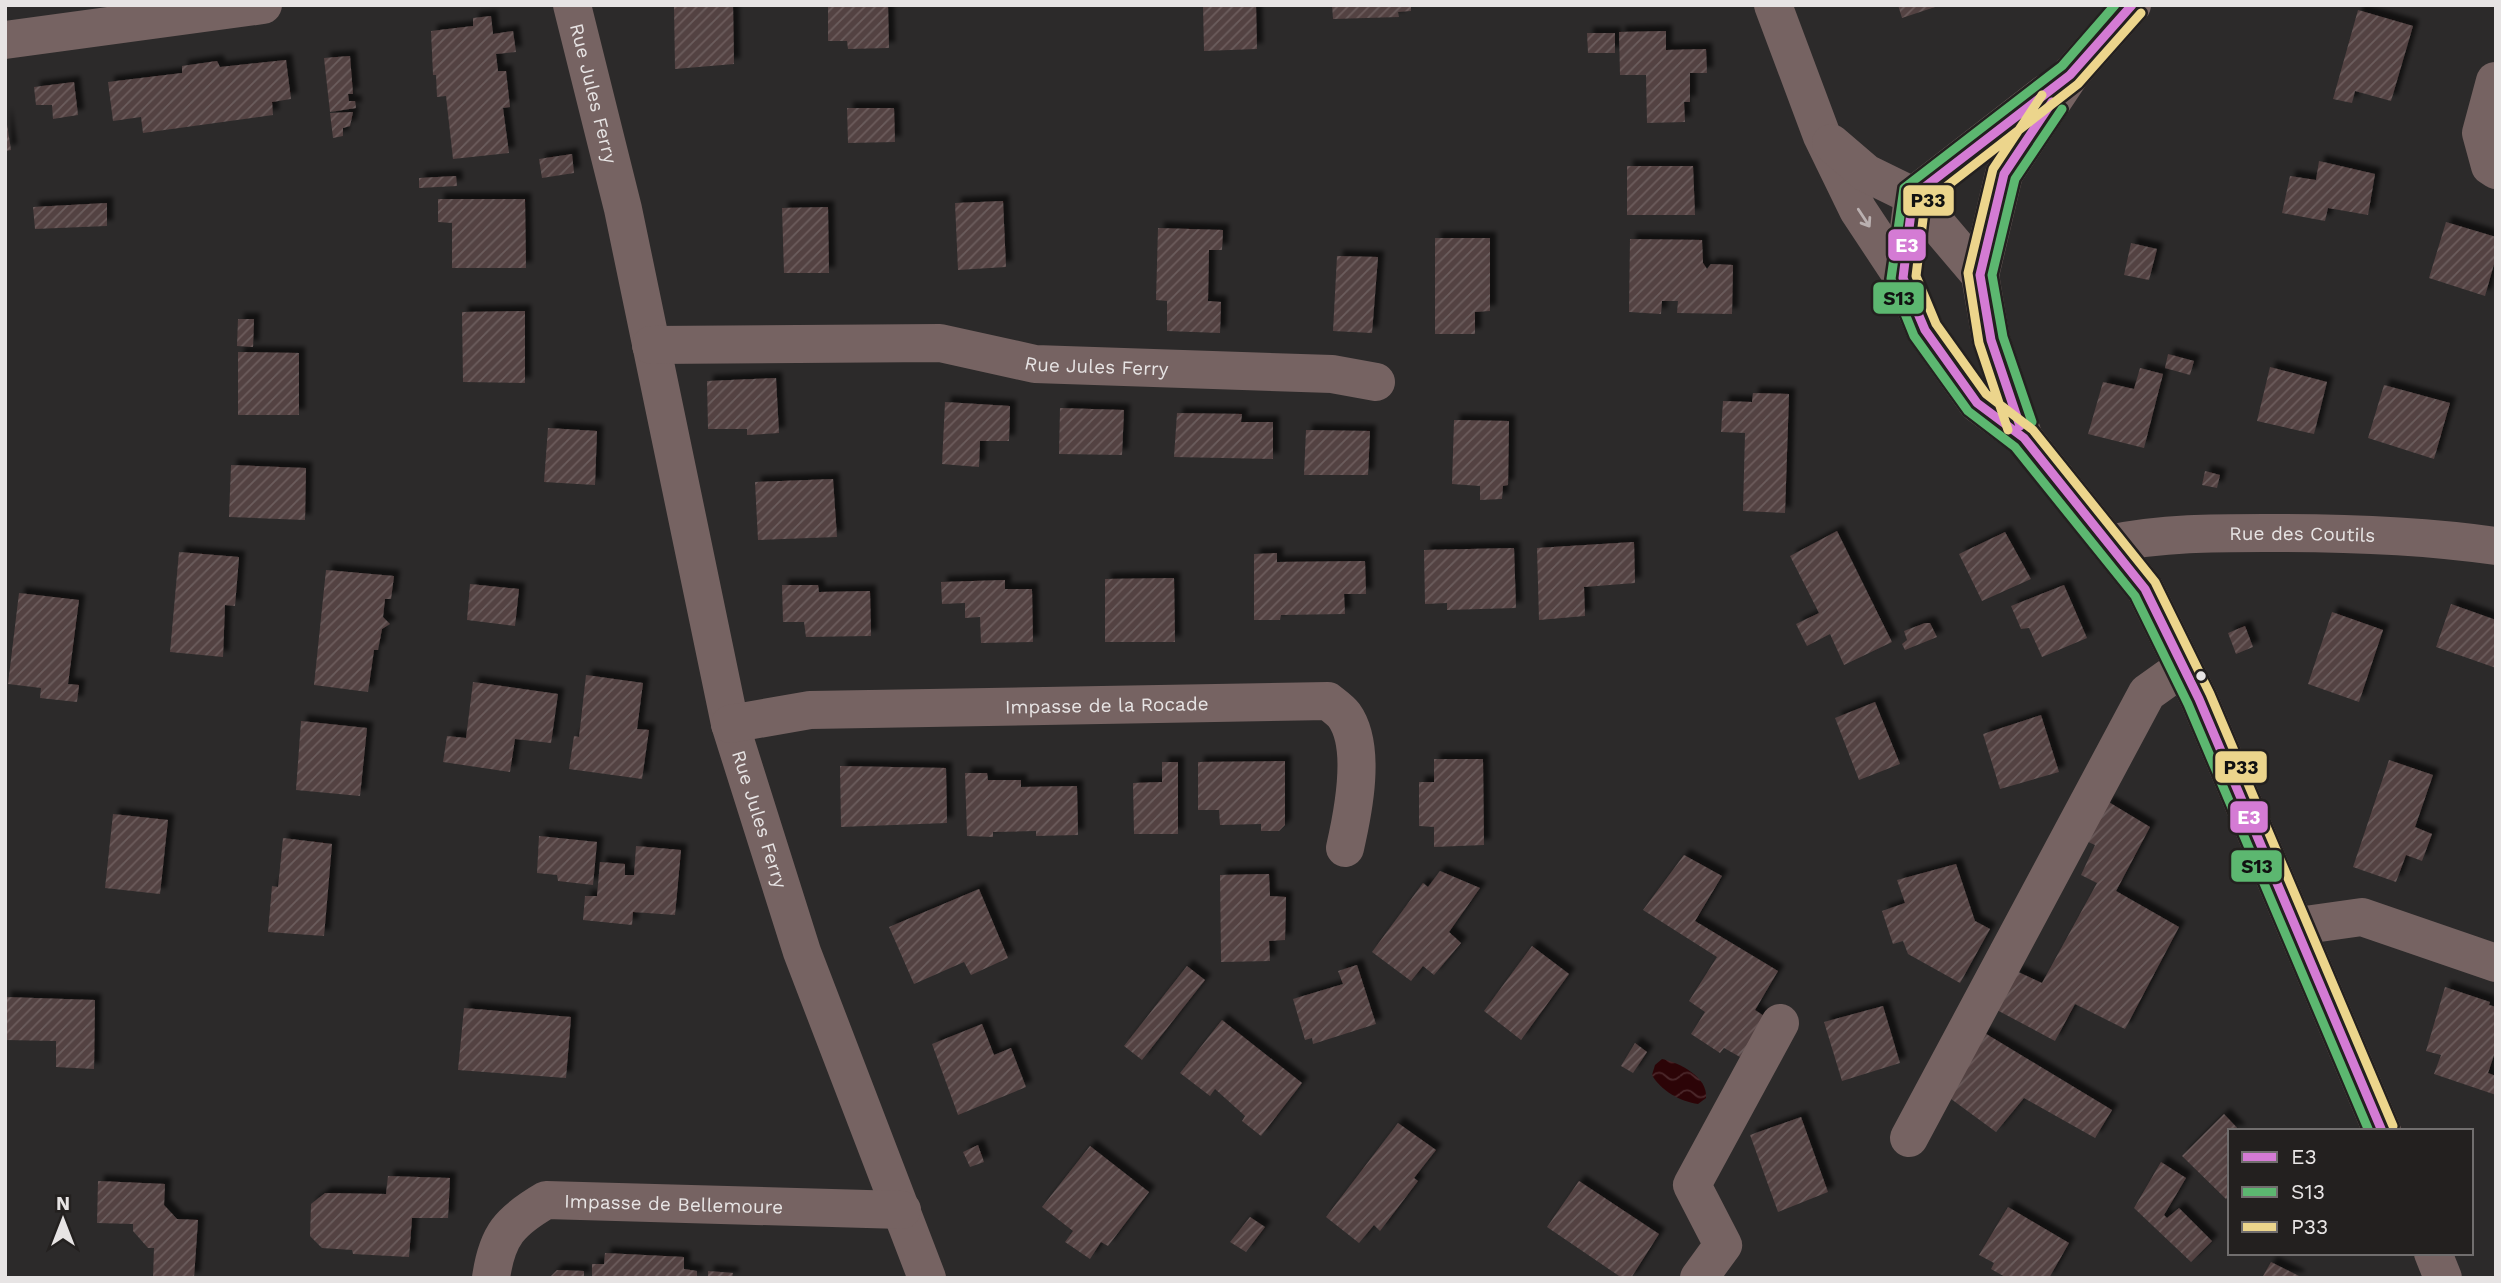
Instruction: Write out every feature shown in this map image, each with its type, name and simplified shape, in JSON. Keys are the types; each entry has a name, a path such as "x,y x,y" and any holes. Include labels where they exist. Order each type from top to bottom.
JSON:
{"street":[{"path":"5,40 263,5"},
{"name":"Rue Jules Ferry","path":"572,5 623,209 730,724 802,952 927,1278"},
{"path":"1773,5 1822,136 1858,210 1903,278 1925,330 1978,403 2024,438 2145,589 2199,699 2298,926 2381,1129"},
{"path":"2024,438 1991,341 1980,275 2004,174 2070,75 2132,5"},
{"path":"1903,278 1913,196 2070,75"},
{"path":"2495,81 2481,134 2490,166 2496,170"},
{"path":"1822,136 1866,173 1913,196 1980,275"},
{"name":"Rue Jules Ferry","path":"652,345 940,343 1035,364 1332,374 1376,382"},
{"name":"Rue des Coutils","path":"2109,544 2152,535 2264,533 2355,534 2496,546"},
{"path":"1909,1138 2147,693 2182,668"},
{"name":"Impasse de la Rocade","path":"730,724 810,710 1328,701 1344,715 1354,737 1356,804 1345,848"},
{"path":"2298,926 2362,918 2496,963"},
{"path":"1699,1278 1723,1245 1692,1185 1780,1023"},
{"name":"Impasse de Bellemoure","path":"491,1278 494,1257 514,1219 546,1200 902,1210"},
{"path":"2434,1255 2443,1278"}],"water":[{"path":"1662,1059 1677,1064 1698,1077 1706,1098 1698,1104 1691,1103 1660,1086 1652,1075 1655,1065"}],"building":[{"path":"674,5 733,5 734,64 675,69"},
{"path":"828,5 888,5 889,48 848,49 847,41 828,41"},
{"path":"1203,5 1256,5 1257,49 1204,51"},
{"path":"1332,5 1411,5 1411,11 1398,12 1399,17 1333,19"},
{"path":"1898,5 1938,5 1938,6 1902,18"},
{"path":"2358,10 2413,26 2391,101 2355,91 2352,103 2333,99"},
{"path":"491,16 493,34 513,31 516,52 496,54 498,71 506,71 510,107 503,108 509,153 453,159 446,96 437,97 436,75 433,75 431,31 473,26 473,18"},
{"path":"1666,31 1666,50 1706,49 1707,73 1690,73 1690,102 1684,102 1685,122 1647,123 1646,75 1620,75 1619,32"},
{"path":"1587,33 1615,33 1615,53 1588,53"},
{"path":"350,56 353,94 348,94 349,101 355,101 356,108 330,112 324,58"},
{"path":"286,60 291,99 272,102 273,115 143,133 141,117 113,121 108,82 182,73 182,66 217,61 220,67"},
{"path":"74,82 78,115 53,119 52,105 36,105 34,87"},
{"path":"847,108 894,108 895,142 848,143"},
{"path":"5,112 11,150 5,151"},
{"path":"353,112 350,126 343,128 343,136 333,138 330,113"},
{"path":"572,154 574,173 542,178 539,159"},
{"path":"2319,161 2375,174 2368,215 2328,208 2325,221 2282,213 2290,176 2316,180"},
{"path":"1627,166 1693,166 1695,215 1627,215"},
{"path":"456,176 457,186 419,188 419,178"},
{"path":"438,199 525,199 526,268 452,268 452,223 438,222"},
{"path":"1003,201 1006,267 958,270 955,203"},
{"path":"107,203 107,226 35,229 33,207"},
{"path":"828,207 829,273 784,273 782,208"},
{"path":"2446,222 2496,237 2496,257 2485,296 2429,278"},
{"path":"1158,228 1223,230 1222,250 1209,250 1208,301 1221,302 1220,333 1167,331 1167,301 1156,300"},
{"path":"1435,238 1490,238 1490,311 1475,312 1475,334 1435,334"},
{"path":"1630,239 1702,240 1703,263 1707,269 1711,264 1733,265 1732,314 1677,313 1678,301 1662,301 1661,314 1629,312"},
{"path":"2131,243 2157,249 2149,280 2124,275"},
{"path":"1337,256 1378,257 1372,333 1333,331"},
{"path":"525,311 525,383 463,382 462,312"},
{"path":"238,319 254,319 253,347 237,346"},
{"path":"238,352 299,353 299,415 238,415"},
{"path":"2168,354 2194,361 2190,375 2165,368"},
{"path":"2270,367 2327,382 2314,434 2257,421"},
{"path":"2140,368 2163,374 2144,448 2088,434 2103,382 2134,389"},
{"path":"776,378 779,433 747,435 747,429 708,429 707,381"},
{"path":"2384,385 2450,403 2434,459 2368,438"},
{"path":"1753,393 1789,394 1785,513 1743,511 1745,433 1721,432 1723,401 1752,402"},
{"path":"945,402 1010,406 1009,441 980,441 979,467 942,464"},
{"path":"1060,408 1124,410 1122,455 1059,454"},
{"path":"1177,413 1242,414 1241,422 1273,422 1273,459 1174,457"},
{"path":"1454,420 1509,421 1508,485 1503,486 1502,499 1480,500 1480,486 1452,484"},
{"path":"548,428 597,431 595,485 544,482"},
{"path":"1306,430 1370,431 1368,475 1304,475"},
{"path":"231,465 306,468 305,520 229,517"},
{"path":"2205,471 2220,475 2217,488 2202,485"},
{"path":"833,479 837,537 758,540 755,482"},
{"path":"1837,531 1892,642 1844,665 1830,634 1807,646 1796,624 1819,613 1790,556"},
{"path":"2005,532 2031,579 1982,601 1959,554"},
{"path":"1634,542 1635,583 1584,587 1585,616 1539,620 1537,548"},
{"path":"1514,548 1516,608 1447,610 1447,603 1425,604 1424,550"},
{"path":"179,552 239,557 235,606 225,605 223,657 170,652"},
{"path":"1277,553 1277,562 1365,561 1366,594 1344,594 1345,614 1281,615 1280,620 1254,620 1254,554"},
{"path":"326,570 394,576 391,599 385,599 383,617 390,624 382,629 378,650 374,650 368,692 314,685"},
{"path":"1174,578 1175,642 1105,642 1105,579"},
{"path":"1005,580 1005,589 1032,589 1033,642 981,643 980,617 965,618 965,603 942,604 941,582"},
{"path":"470,584 519,589 515,626 467,620"},
{"path":"782,585 818,585 819,592 870,591 871,636 806,637 804,622 783,622"},
{"path":"2064,585 2087,638 2042,657 2029,628 2021,629 2011,606"},
{"path":"19,593 79,600 68,684 79,685 77,702 40,698 41,688 8,684"},
{"path":"2451,604 2496,620 2496,668 2436,647"},
{"path":"2332,612 2383,630 2359,702 2308,684"},
{"path":"1930,623 1937,637 1905,650 1902,644 1907,640 1904,631"},
{"path":"2245,626 2253,647 2236,654 2228,633"},
{"path":"586,675 643,683 637,729 649,730 642,779 569,769 574,736 579,737"},
{"path":"473,682 558,694 551,743 515,739 510,772 443,762 447,736 466,738"},
{"path":"1875,702 1900,764 1859,780 1835,718"},
{"path":"2041,715 2059,772 2000,789 1983,734"},
{"path":"301,721 367,728 360,796 296,790"},
{"path":"1434,759 1483,759 1484,845 1434,847 1434,827 1419,826 1419,782 1434,782"},
{"path":"2389,760 2433,775 2415,827 2432,834 2422,861 2406,855 2396,882 2353,867"},
{"path":"1285,761 1285,825 1279,831 1261,831 1261,824 1220,825 1219,810 1198,810 1198,762"},
{"path":"1162,762 1178,762 1178,834 1134,834 1133,783 1162,782"},
{"path":"840,766 946,768 947,823 841,827"},
{"path":"965,773 987,773 988,780 1021,780 1021,787 1077,786 1078,835 1036,836 1036,831 993,832 993,837 967,836"},
{"path":"2107,801 2150,827 2116,891 2179,927 2125,1029 2075,1004 2055,1041 1995,1009 2016,971 2042,983 2097,883 2081,875 2095,845 2086,841"},
{"path":"113,814 168,820 160,894 105,888"},
{"path":"539,836 597,842 593,885 558,881 557,875 537,873"},
{"path":"283,838 332,844 324,936 268,932 272,886 278,887"},
{"path":"636,846 681,850 675,915 633,912 632,925 583,920 585,896 597,896 600,862 625,864 625,875 634,875"},
{"path":"1684,855 1722,876 1695,921 1778,971 1755,1010 1767,1018 1740,1057 1724,1048 1720,1053 1691,1034 1705,1012 1689,1001 1717,957 1643,910"},
{"path":"1956,864 1975,921 1990,929 1960,983 1908,954 1903,941 1893,944 1882,911 1905,903 1897,880"},
{"path":"1440,871 1480,888 1449,932 1461,943 1434,975 1423,966 1411,981 1372,952 1423,883 1428,887"},
{"path":"1269,874 1270,896 1286,897 1285,940 1269,941 1270,961 1221,962 1220,875"},
{"path":"979,889 1008,958 971,975 964,962 914,984 889,927"},
{"path":"1532,946 1569,974 1521,1040 1484,1011"},
{"path":"1357,965 1376,1024 1313,1044 1312,1038 1305,1040 1293,999 1343,984 1338,971"},
{"path":"1187,966 1205,980 1142,1060 1124,1046"},
{"path":"2445,987 2490,1002 2489,1005 2496,1007 2496,1049 2488,1073 2496,1076 2496,1095 2434,1074 2441,1055 2426,1051"},
{"path":"5,997 95,1000 94,1069 56,1067 56,1041 5,1040"},
{"path":"1883,1006 1900,1063 1842,1081 1824,1022"},
{"path":"464,1008 571,1017 566,1078 458,1070"},
{"path":"1222,1020 1302,1083 1261,1136 1242,1121 1245,1116 1215,1089 1210,1096 1180,1073"},
{"path":"982,1024 994,1055 1011,1048 1026,1087 958,1115 932,1044"},
{"path":"1983,1032 2112,1110 2095,1138 2024,1098 1996,1132 1947,1096"},
{"path":"1635,1043 1647,1052 1633,1073 1621,1066"},
{"path":"2224,1114 2238,1129 2228,1129 2226,1199 2182,1156"},
{"path":"1801,1117 1828,1192 1778,1212 1750,1135"},
{"path":"1398,1123 1436,1150 1414,1178 1418,1181 1380,1231 1374,1225 1359,1243 1326,1217"},
{"path":"978,1145 984,1162 970,1167 963,1152"},
{"path":"1090,1146 1149,1192 1108,1246 1101,1242 1090,1259 1065,1242 1073,1231 1042,1207"},
{"path":"2161,1162 2186,1178 2164,1215 2167,1218 2179,1208 2212,1241 2191,1262 2134,1208"},
{"path":"388,1176 450,1178 448,1218 412,1218 409,1257 353,1254 352,1250 322,1248 310,1236 311,1204 325,1193 386,1194"},
{"path":"98,1181 165,1184 164,1205 177,1219 198,1220 194,1278 153,1278 154,1248 148,1248 133,1231 133,1224 97,1223"},
{"path":"1579,1181 1659,1234 1631,1278 1622,1278 1547,1227"},
{"path":"2008,1207 2069,1243 2049,1278 2007,1278 1991,1269 1994,1263 1979,1255"},
{"path":"1250,1217 1265,1227 1246,1252 1230,1242"},
{"path":"605,1253 684,1257 684,1269 697,1271 697,1278 592,1278 592,1264 604,1264"},
{"path":"2271,1262 2299,1276 2298,1278 2262,1278"},
{"path":"557,1270 584,1271 584,1278 549,1278"},
{"path":"708,1271 733,1273 732,1278 708,1278"}],"transit line":[{"name":"S13","path":"2115,5 2062,66 1904,188 1891,279 1914,336 1968,411 2015,447 2135,596 2188,704 2368,1129"},
{"name":"E3","path":"2132,5 2070,75 1913,196 1903,278 1925,330 1977,403 2024,438 2145,589 2199,699 2381,1129"},
{"name":"P33","path":"2141,13 2078,84 1925,203 1916,276 1936,324 1986,394 2033,430 2155,582 2210,694 2393,1126"},
{"name":"P33","path":"2008,430 1979,343 1968,273 1993,169 2042,95"},
{"name":"E3","path":"2020,426 1991,340 1980,275 2004,174 2052,102"},
{"name":"S13","path":"2032,422 2003,337 1992,275 2015,179 2062,109"}]}
